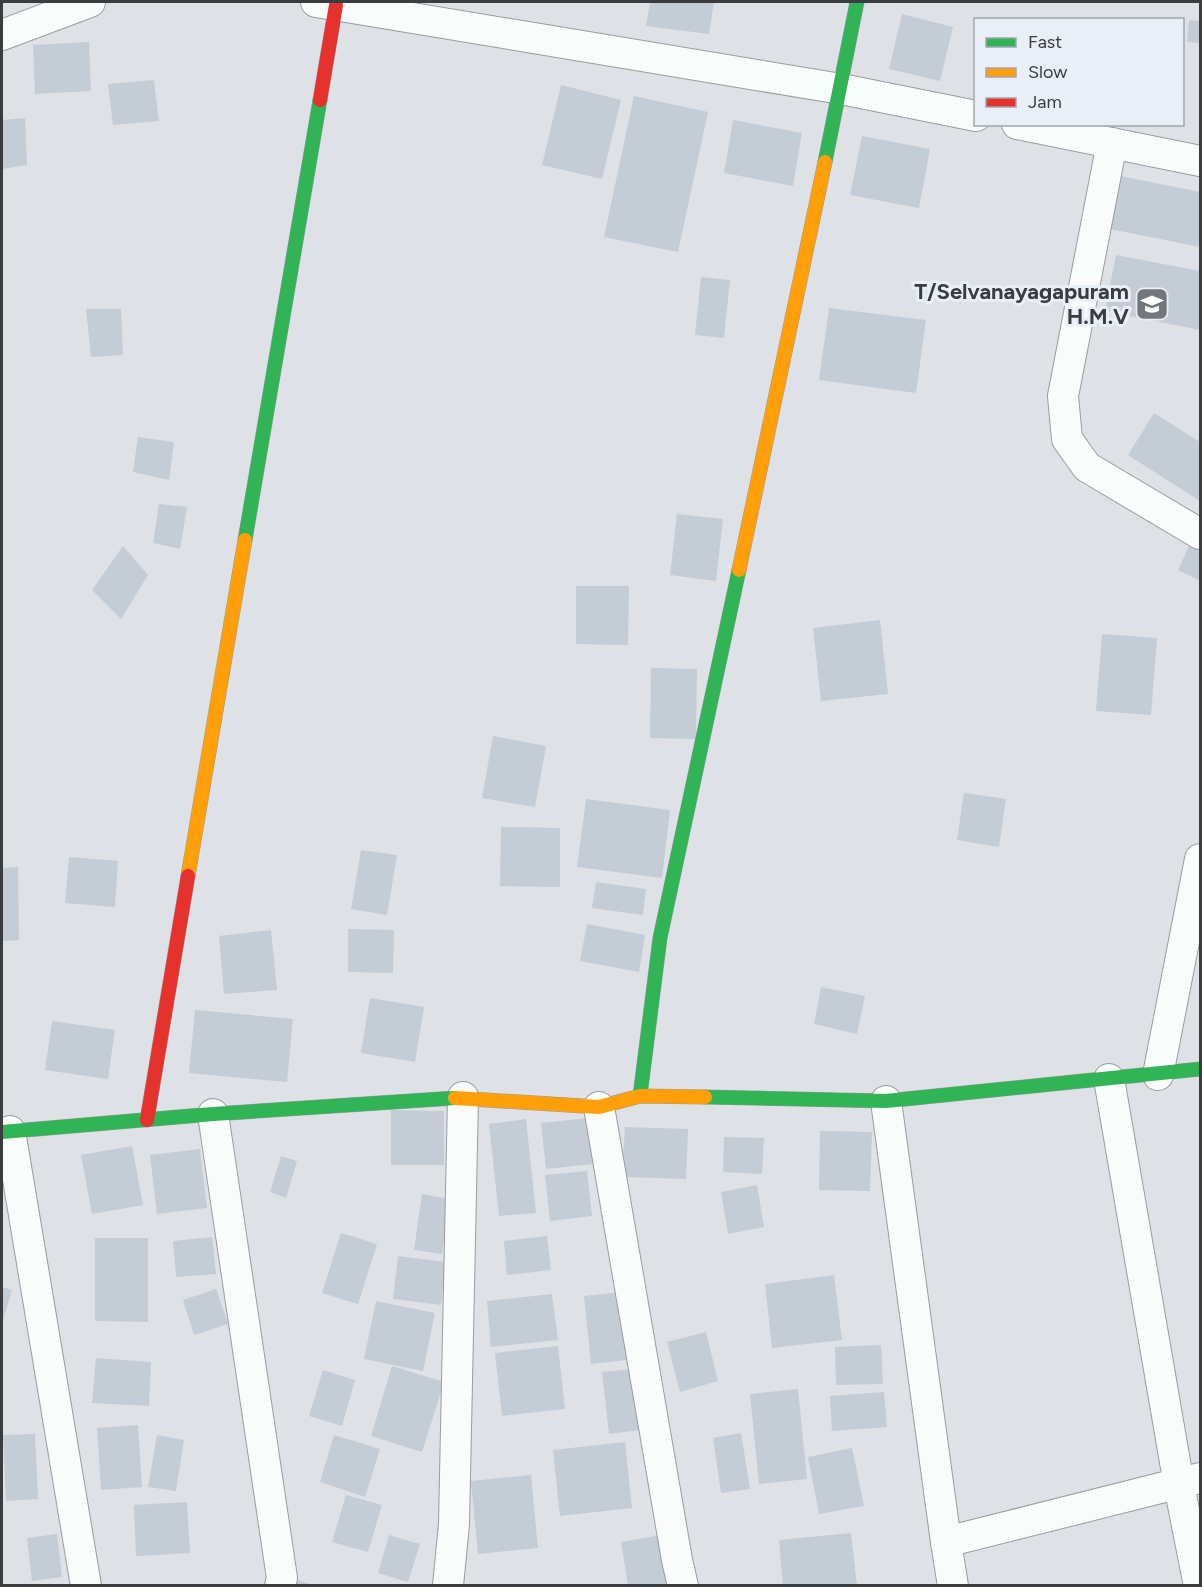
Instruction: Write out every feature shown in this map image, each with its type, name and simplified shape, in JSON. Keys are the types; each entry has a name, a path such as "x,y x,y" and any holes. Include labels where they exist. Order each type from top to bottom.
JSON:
{"street":[{"path":"2,35 90,2"},
{"path":"640,1096 660,938 841,89 857,2"},
{"path":"147,1120 326,3 841,89 974,116"},
{"path":"1027,126 1200,161"},
{"path":"1113,143 1064,396 1067,439 1087,467 1200,534"},
{"path":"1158,1075 1200,859"},
{"path":"86,1586 5,1131 463,1097 599,1107 640,1096 886,1101 1200,1069"},
{"path":"1110,1079 1190,1481 1199,1586"},
{"path":"448,1586 454,1524 463,1097"},
{"path":"886,1101 953,1586"},
{"path":"599,1107 683,1586"},
{"path":"213,1114 282,1578 280,1586"},
{"path":"946,1542 1190,1481"}],"building":[{"path":"650,2 714,2 709,34 646,26"},
{"path":"902,14 953,27 940,81 889,69"},
{"path":"1189,20 1200,21 1200,43 1187,42"},
{"path":"89,42 91,91 35,94 33,45"},
{"path":"154,80 159,121 113,125 108,84"},
{"path":"561,85 621,100 602,179 542,165"},
{"path":"634,96 708,112 678,252 604,237"},
{"path":"25,118 27,165 2,169 2,120"},
{"path":"733,120 802,133 793,186 724,173"},
{"path":"862,136 930,149 919,208 850,195"},
{"path":"1120,176 1200,192 1200,247 1110,229"},
{"path":"1116,255 1200,271 1200,330 1105,311"},
{"path":"701,277 730,280 724,338 695,335"},
{"path":"829,308 926,320 916,393 819,380"},
{"path":"86,309 121,309 123,355 91,357"},
{"path":"1154,413 1200,442 1200,501 1128,455"},
{"path":"138,437 174,442 169,480 133,472"},
{"path":"159,504 187,507 180,549 153,543"},
{"path":"677,514 723,519 716,581 670,575"},
{"path":"1190,544 1200,550 1200,581 1178,570"},
{"path":"123,546 148,575 121,619 92,590"},
{"path":"576,586 629,586 628,645 576,644"},
{"path":"880,620 888,694 821,701 813,628"},
{"path":"1102,634 1157,638 1151,715 1096,711"},
{"path":"651,668 697,669 696,739 650,738"},
{"path":"493,736 546,746 535,807 482,798"},
{"path":"964,793 1006,799 999,847 957,840"},
{"path":"586,799 670,810 662,878 577,867"},
{"path":"501,827 560,828 560,887 500,886"},
{"path":"361,850 397,855 387,915 351,909"},
{"path":"69,857 118,861 115,907 65,903"},
{"path":"18,867 19,940 2,941 2,868"},
{"path":"596,882 646,889 643,915 592,908"},
{"path":"587,924 645,935 639,972 580,961"},
{"path":"348,929 394,930 393,973 348,972"},
{"path":"271,930 277,990 224,994 219,936"},
{"path":"821,987 865,996 857,1034 814,1024"},
{"path":"370,998 424,1007 415,1062 361,1053"},
{"path":"195,1010 293,1019 287,1082 189,1073"},
{"path":"52,1021 115,1030 108,1079 45,1070"},
{"path":"391,1110 444,1111 444,1165 391,1165"},
{"path":"589,1118 593,1164 546,1169 541,1123"},
{"path":"526,1119 536,1213 499,1216 489,1124"},
{"path":"625,1127 688,1129 686,1179 622,1177"},
{"path":"820,1131 872,1132 870,1191 819,1190"},
{"path":"724,1137 764,1138 762,1174 723,1172"},
{"path":"132,1146 143,1205 92,1214 81,1155"},
{"path":"200,1149 207,1208 157,1214 150,1155"},
{"path":"281,1156 297,1161 286,1198 270,1192"},
{"path":"587,1171 592,1216 550,1221 545,1175"},
{"path":"757,1185 764,1227 728,1234 721,1192"},
{"path":"422,1194 450,1199 442,1254 414,1250"},
{"path":"341,1233 377,1244 358,1304 322,1293"},
{"path":"547,1236 551,1270 507,1275 504,1241"},
{"path":"212,1237 216,1274 176,1277 173,1241"},
{"path":"95,1238 148,1238 148,1322 95,1321"},
{"path":"398,1256 446,1262 441,1305 393,1299"},
{"path":"834,1275 842,1340 772,1348 765,1284"},
{"path":"2,1287 12,1290 2,1324"},
{"path":"216,1289 228,1324 194,1335 183,1300"},
{"path":"621,1292 627,1360 591,1364 584,1296"},
{"path":"552,1294 558,1340 491,1347 487,1301"},
{"path":"376,1301 435,1313 423,1371 364,1359"},
{"path":"706,1332 718,1381 680,1392 667,1342"},
{"path":"881,1345 883,1384 836,1385 835,1347"},
{"path":"558,1346 565,1409 502,1416 495,1353"},
{"path":"96,1358 151,1362 149,1406 92,1403"},
{"path":"392,1366 444,1382 422,1452 371,1436"},
{"path":"634,1369 640,1430 609,1434 602,1372"},
{"path":"323,1370 355,1380 342,1426 309,1416"},
{"path":"798,1389 807,1479 759,1484 750,1394"},
{"path":"884,1392 887,1427 832,1431 830,1396"},
{"path":"138,1425 142,1487 101,1490 97,1428"},
{"path":"741,1433 750,1489 721,1493 713,1438"},
{"path":"35,1434 38,1499 6,1501 3,1435"},
{"path":"157,1435 184,1440 176,1491 148,1487"},
{"path":"334,1435 380,1449 365,1497 320,1482"},
{"path":"625,1442 632,1508 560,1516 553,1450"},
{"path":"852,1448 864,1506 819,1514 808,1457"},
{"path":"531,1475 538,1548 478,1554 471,1481"},
{"path":"346,1495 382,1505 368,1552 332,1542"},
{"path":"187,1502 190,1553 136,1556 134,1505"},
{"path":"851,1533 857,1586 783,1586 779,1540"},
{"path":"57,1534 62,1577 32,1581 27,1538"},
{"path":"389,1535 420,1544 408,1582 378,1573"},
{"path":"661,1535 669,1586 628,1586 621,1542"},
{"path":"297,1580 313,1585 313,1586 295,1586"}],"traffic: fast":[{"path":"825,162 857,2"},
{"path":"245,540 320,100"},
{"path":"640,1096 660,938 739,570"},
{"path":"705,1097 886,1101 1200,1069"},
{"path":"2,1132 213,1114 455,1098"}],"traffic: slow":[{"path":"739,570 825,162"},
{"path":"188,876 245,540"},
{"path":"455,1098 599,1107 640,1096 705,1097"}],"traffic: jam":[{"path":"320,100 336,5"},
{"path":"147,1120 188,876"}],"place":[{"name":"T/Selvanayagapuram H.M.V","path":"1152,304"}]}
